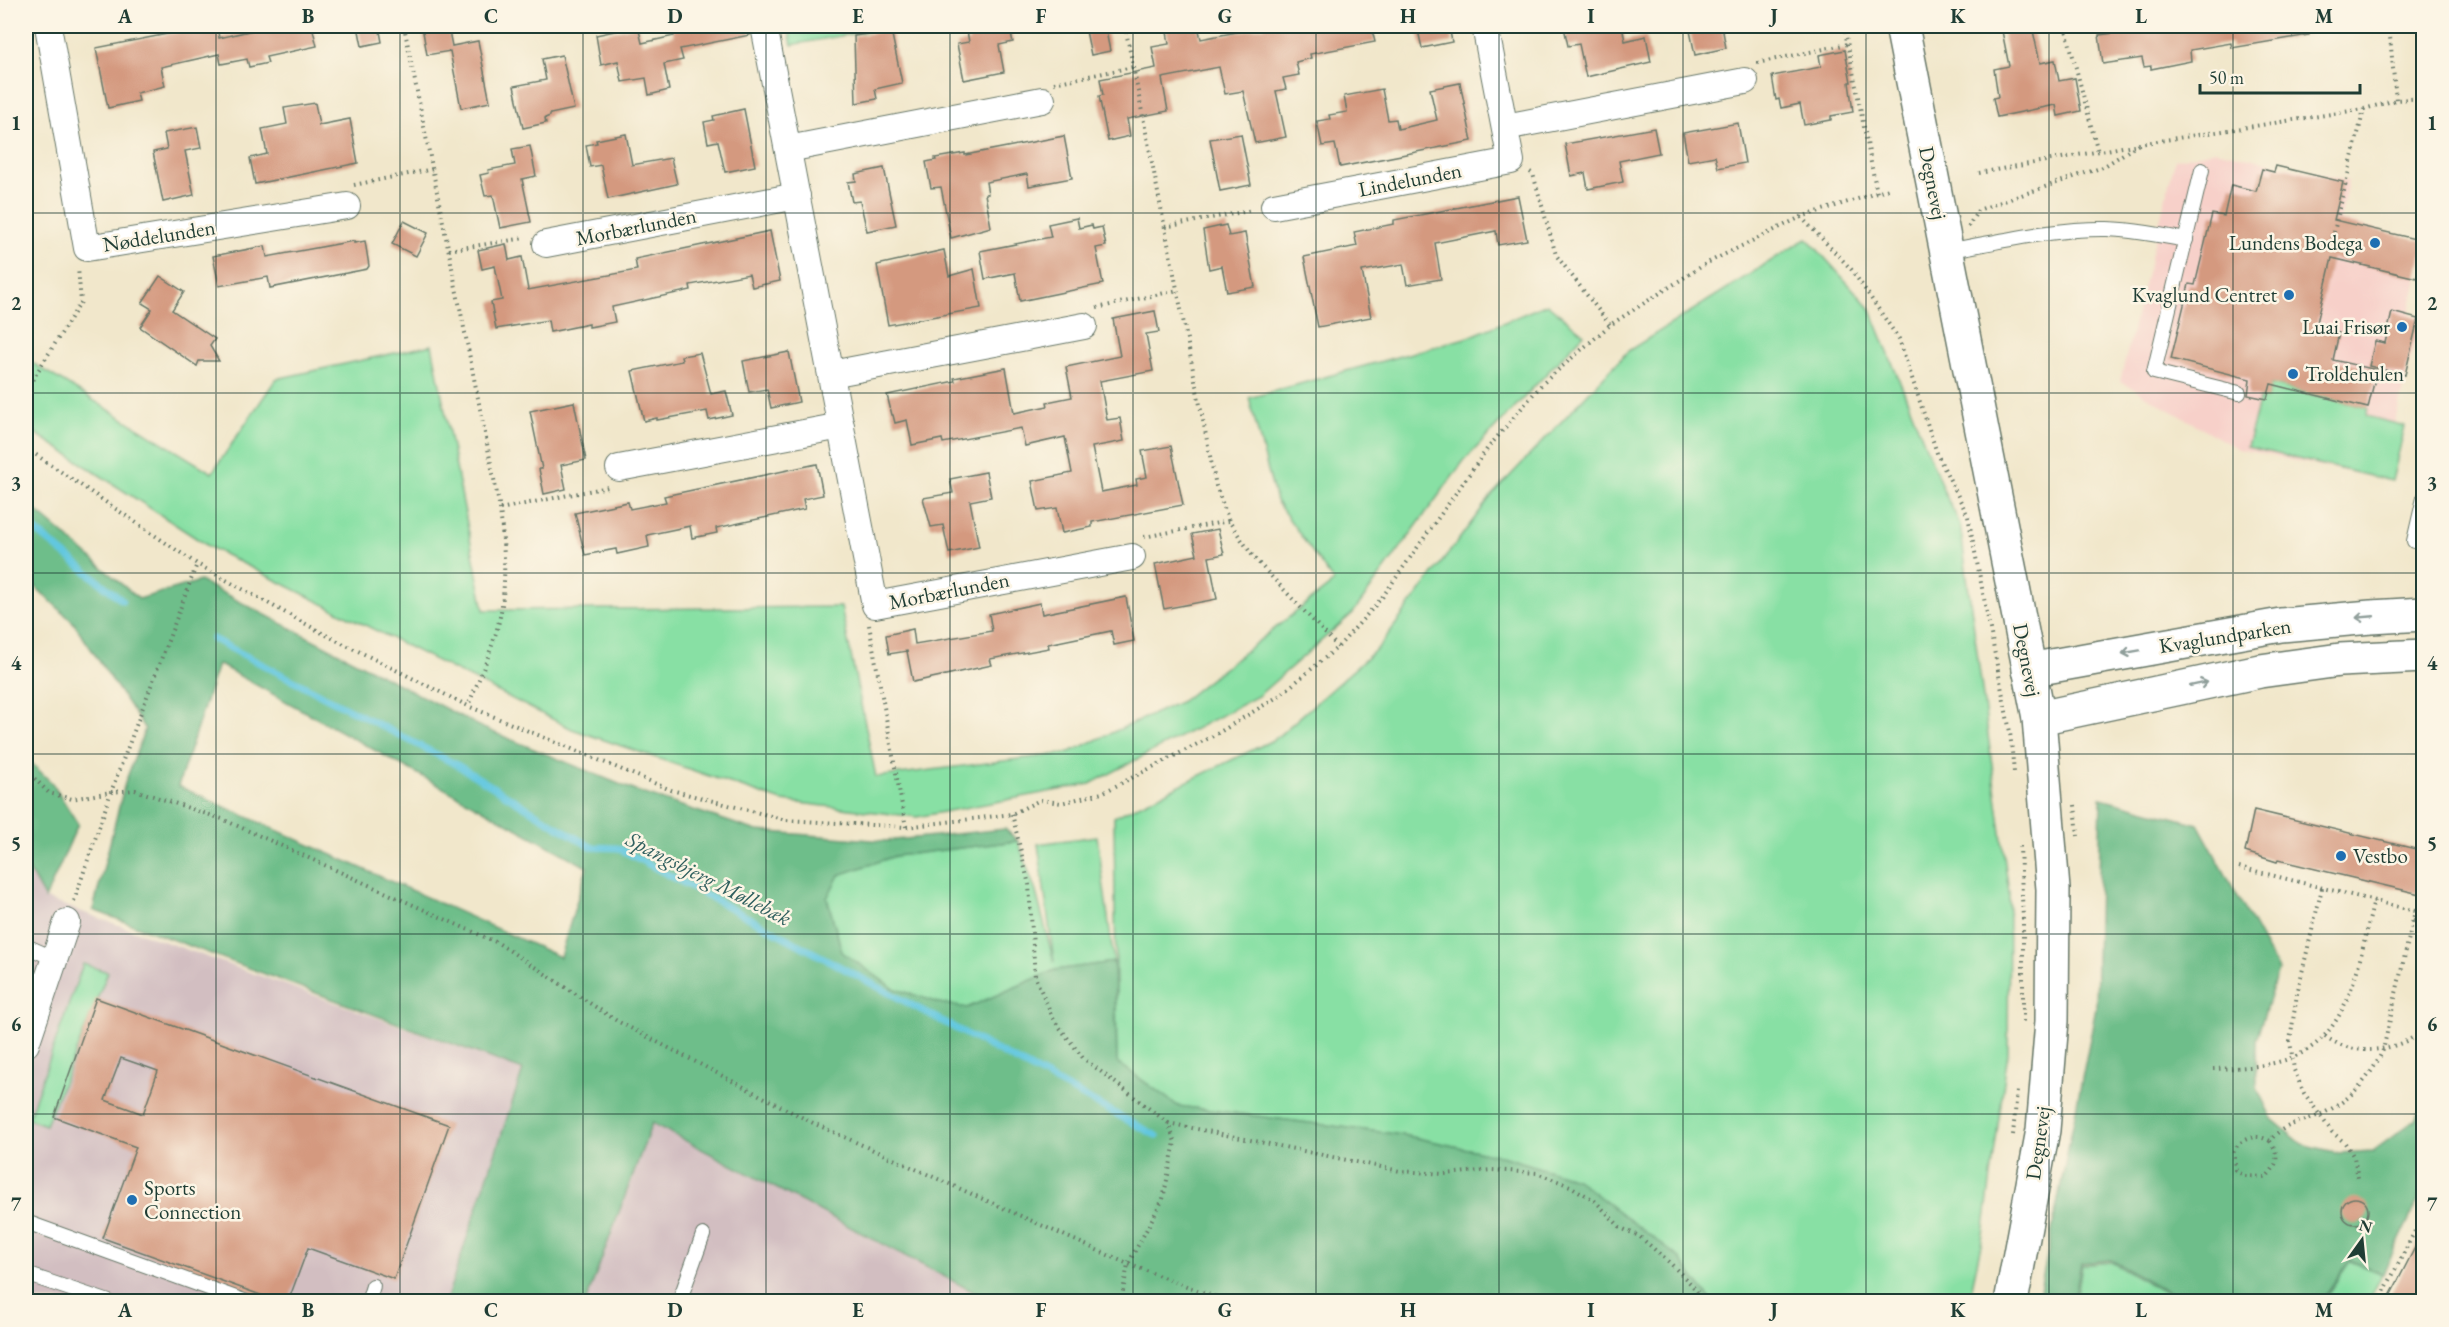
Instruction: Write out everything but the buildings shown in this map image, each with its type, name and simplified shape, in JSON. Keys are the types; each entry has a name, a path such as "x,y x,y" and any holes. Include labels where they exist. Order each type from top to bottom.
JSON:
{"street":[{"name":"Nøddelunden","path":"48,26 87,248 347,206"},
{"name":"Morbærlunden","path":"765,26 875,605 1132,556"},
{"path":"1485,26 1511,161"},
{"name":"Degnevej","path":"1902,26 2039,718 2053,890 2052,1021 2043,1130 2011,1302"},
{"path":"1504,127 1745,81"},
{"path":"788,149 1042,100"},
{"name":"Lindelunden","path":"1274,206 1511,161"},
{"name":"Morbærlunden","path":"546,244 797,196"},
{"path":"831,374 1084,326"},
{"path":"619,468 841,426"},
{"name":"Kvaglundparken","path":"2029,670 2281,625 2424,614"},
{"name":"Kvaglundparken","path":"2039,718 2260,672 2340,660 2424,656"},
{"path":"26,1044 67,922"}],"lane":[{"path":"2202,170 2154,372 2239,393"},
{"path":"1946,250 2070,230 2108,229 2186,240"},
{"path":"2424,498 2414,541 2424,543"},
{"path":"26,946 55,958"},
{"path":"26,1222 248,1302"},
{"path":"679,1302 703,1235"},
{"path":"26,1274 110,1302"},
{"path":"368,1302 373,1286"}],"path":[{"path":"409,26 404,26 500,508 505,553 503,599 491,648 468,706"},
{"path":"1125,26 1216,486 1228,521 1254,558 1338,647"},
{"path":"1844,26 1877,193"},
{"path":"2066,26 2098,152"},
{"path":"2389,26 2396,100"},
{"path":"1745,81 1751,64 1848,44"},
{"path":"1042,100 1051,83 1133,67"},
{"path":"1979,173 2139,144 2364,109 2396,100 2424,98"},
{"path":"2331,244 2364,109"},
{"path":"1978,210 2103,167 2139,144"},
{"path":"1511,161 1533,174 1556,255 1610,325"},
{"path":"347,206 351,185 433,169"},
{"path":"1165,227 1274,206"},
{"path":"1801,216 1851,269 1899,339 1938,456 1968,516 2010,732 2014,776"},
{"path":"449,250 533,236 546,244"},
{"path":"26,390 81,302 78,270 87,248"},
{"path":"1084,326 1096,308 1178,290"},
{"path":"500,508 608,488 619,468"},
{"path":"1132,556 1128,540 1228,521"},
{"path":"67,922 111,792 197,564"},
{"path":"875,605 868,620 906,827"},
{"path":"26,770 50,793 72,800 135,790 222,819 498,943 617,1021 813,1123 1128,1263 1229,1302"},
{"path":"1012,814 1029,885 1035,976 1054,1020 1083,1058 1168,1123 1400,1171 1444,1174 1492,1170 1537,1173 1570,1186 1593,1200 1621,1228 1639,1236 1670,1263 1692,1285 1704,1302"},
{"path":"2020,841 2024,919 2023,1032"},
{"path":"2239,867 2415,911 2383,1050 2376,1066 2361,1086 2343,1102 2319,1115 2291,1124 2276,1133 2270,1141"},
{"path":"2322,888 2291,1023 2292,1058 2294,1070 2301,1085 2319,1115 2354,1157 2358,1178"},
{"path":"2213,1070 2247,1067 2292,1058 2312,1048 2325,1036 2333,1027 2346,1003 2373,901"},
{"path":"2413,920 2424,922"},
{"path":"2325,1036 2335,1044 2354,1049 2383,1050 2408,1041 2424,1031"},
{"path":"2012,1141 2017,1087"},
{"path":"1121,1302 1128,1263 1162,1199 1175,1142 1168,1123"},
{"path":"2256,1136 2270,1141 2277,1151 2277,1162 2266,1177 2244,1176 2236,1170 2234,1152 2238,1144 2256,1136"},
{"path":"2379,1302 2421,1223 2424,1213"}],"shaded area":[{"path":"2216,150 2348,181 2340,220 2423,241 2423,251 2409,315 2420,318 2381,479 2238,449 2120,381 2175,160"},
{"path":"26,865 46,899 523,1070 446,1301 26,1301"},
{"path":"652,1123 991,1301 586,1302"}],"green space":[{"path":"788,26 893,26 792,45"},
{"path":"1807,238 1870,308 1945,494 1960,524 2009,893 2008,1052 1983,1235 1969,1301 1712,1301 1678,1257 1575,1179 1505,1157 1403,1135 1178,1106 1117,1062 1114,817 1275,739 1378,648 1492,495 1628,351"},
{"path":"1547,304 1584,334 1463,462 1353,613 1258,696 1090,784 917,817 782,801 572,729 208,546 26,427 26,359 212,473 276,379 432,345 484,610 841,607 876,777 1067,753 1182,701 1334,582 1276,501 1249,398 1469,337"},
{"path":"2271,384 2368,408 2366,416 2405,426 2392,481 2247,447 2260,398 2267,399"},
{"path":"26,502 139,599 200,581 483,728 636,791 757,831 885,841 1005,829 1018,841 895,856 839,875 827,898 842,952 893,988 939,1003 967,1008 1055,970 1114,962 1117,1062 1178,1106 1403,1135 1505,1157 1576,1179 1678,1257 1712,1301 991,1301 652,1123 586,1301 446,1301 523,1070 93,910 125,783 145,729 73,622 26,578","holes":["218,664 587,867 560,957 178,786"]},
{"path":"26,758 52,783 78,824 45,899 26,865"},
{"path":"2101,798 2198,824 2278,970 2256,1040 2257,1088 2272,1119 2302,1144 2339,1153 2373,1151 2415,1120 2423,1102 2423,1190 2383,1274 2350,1260 2321,1301 2184,1301 2111,1260 2081,1263 2074,1301 2038,1301 2096,1008"},
{"path":"1097,836 1114,962 1055,970 967,1008 939,1003 893,988 842,952 827,898 839,875 895,856 1018,841 1036,892 1054,962 1038,844"},
{"path":"83,964 108,972 46,1125 28,1119"},
{"path":"2350,1261 2382,1274 2369,1301 2323,1301"},
{"path":"2111,1262 2181,1301 2076,1301 2082,1265"}],"waterway":[{"name":"Spangsbjerg Møllebæk","path":"26,523 122,600"},
{"name":"Spangsbjerg Møllebæk","path":"213,639 457,765 591,847 618,848 1157,1136"}],"place":[{"name":"Lundens Bodega","path":"2375,243"},
{"name":"Kvaglund Centret","path":"2289,295"},
{"name":"Luai Frisør","path":"2402,327"},
{"name":"Troldehulen","path":"2293,374"},
{"name":"Vestbo","path":"2341,856"},
{"name":"Sports Connection","path":"132,1200"}]}
